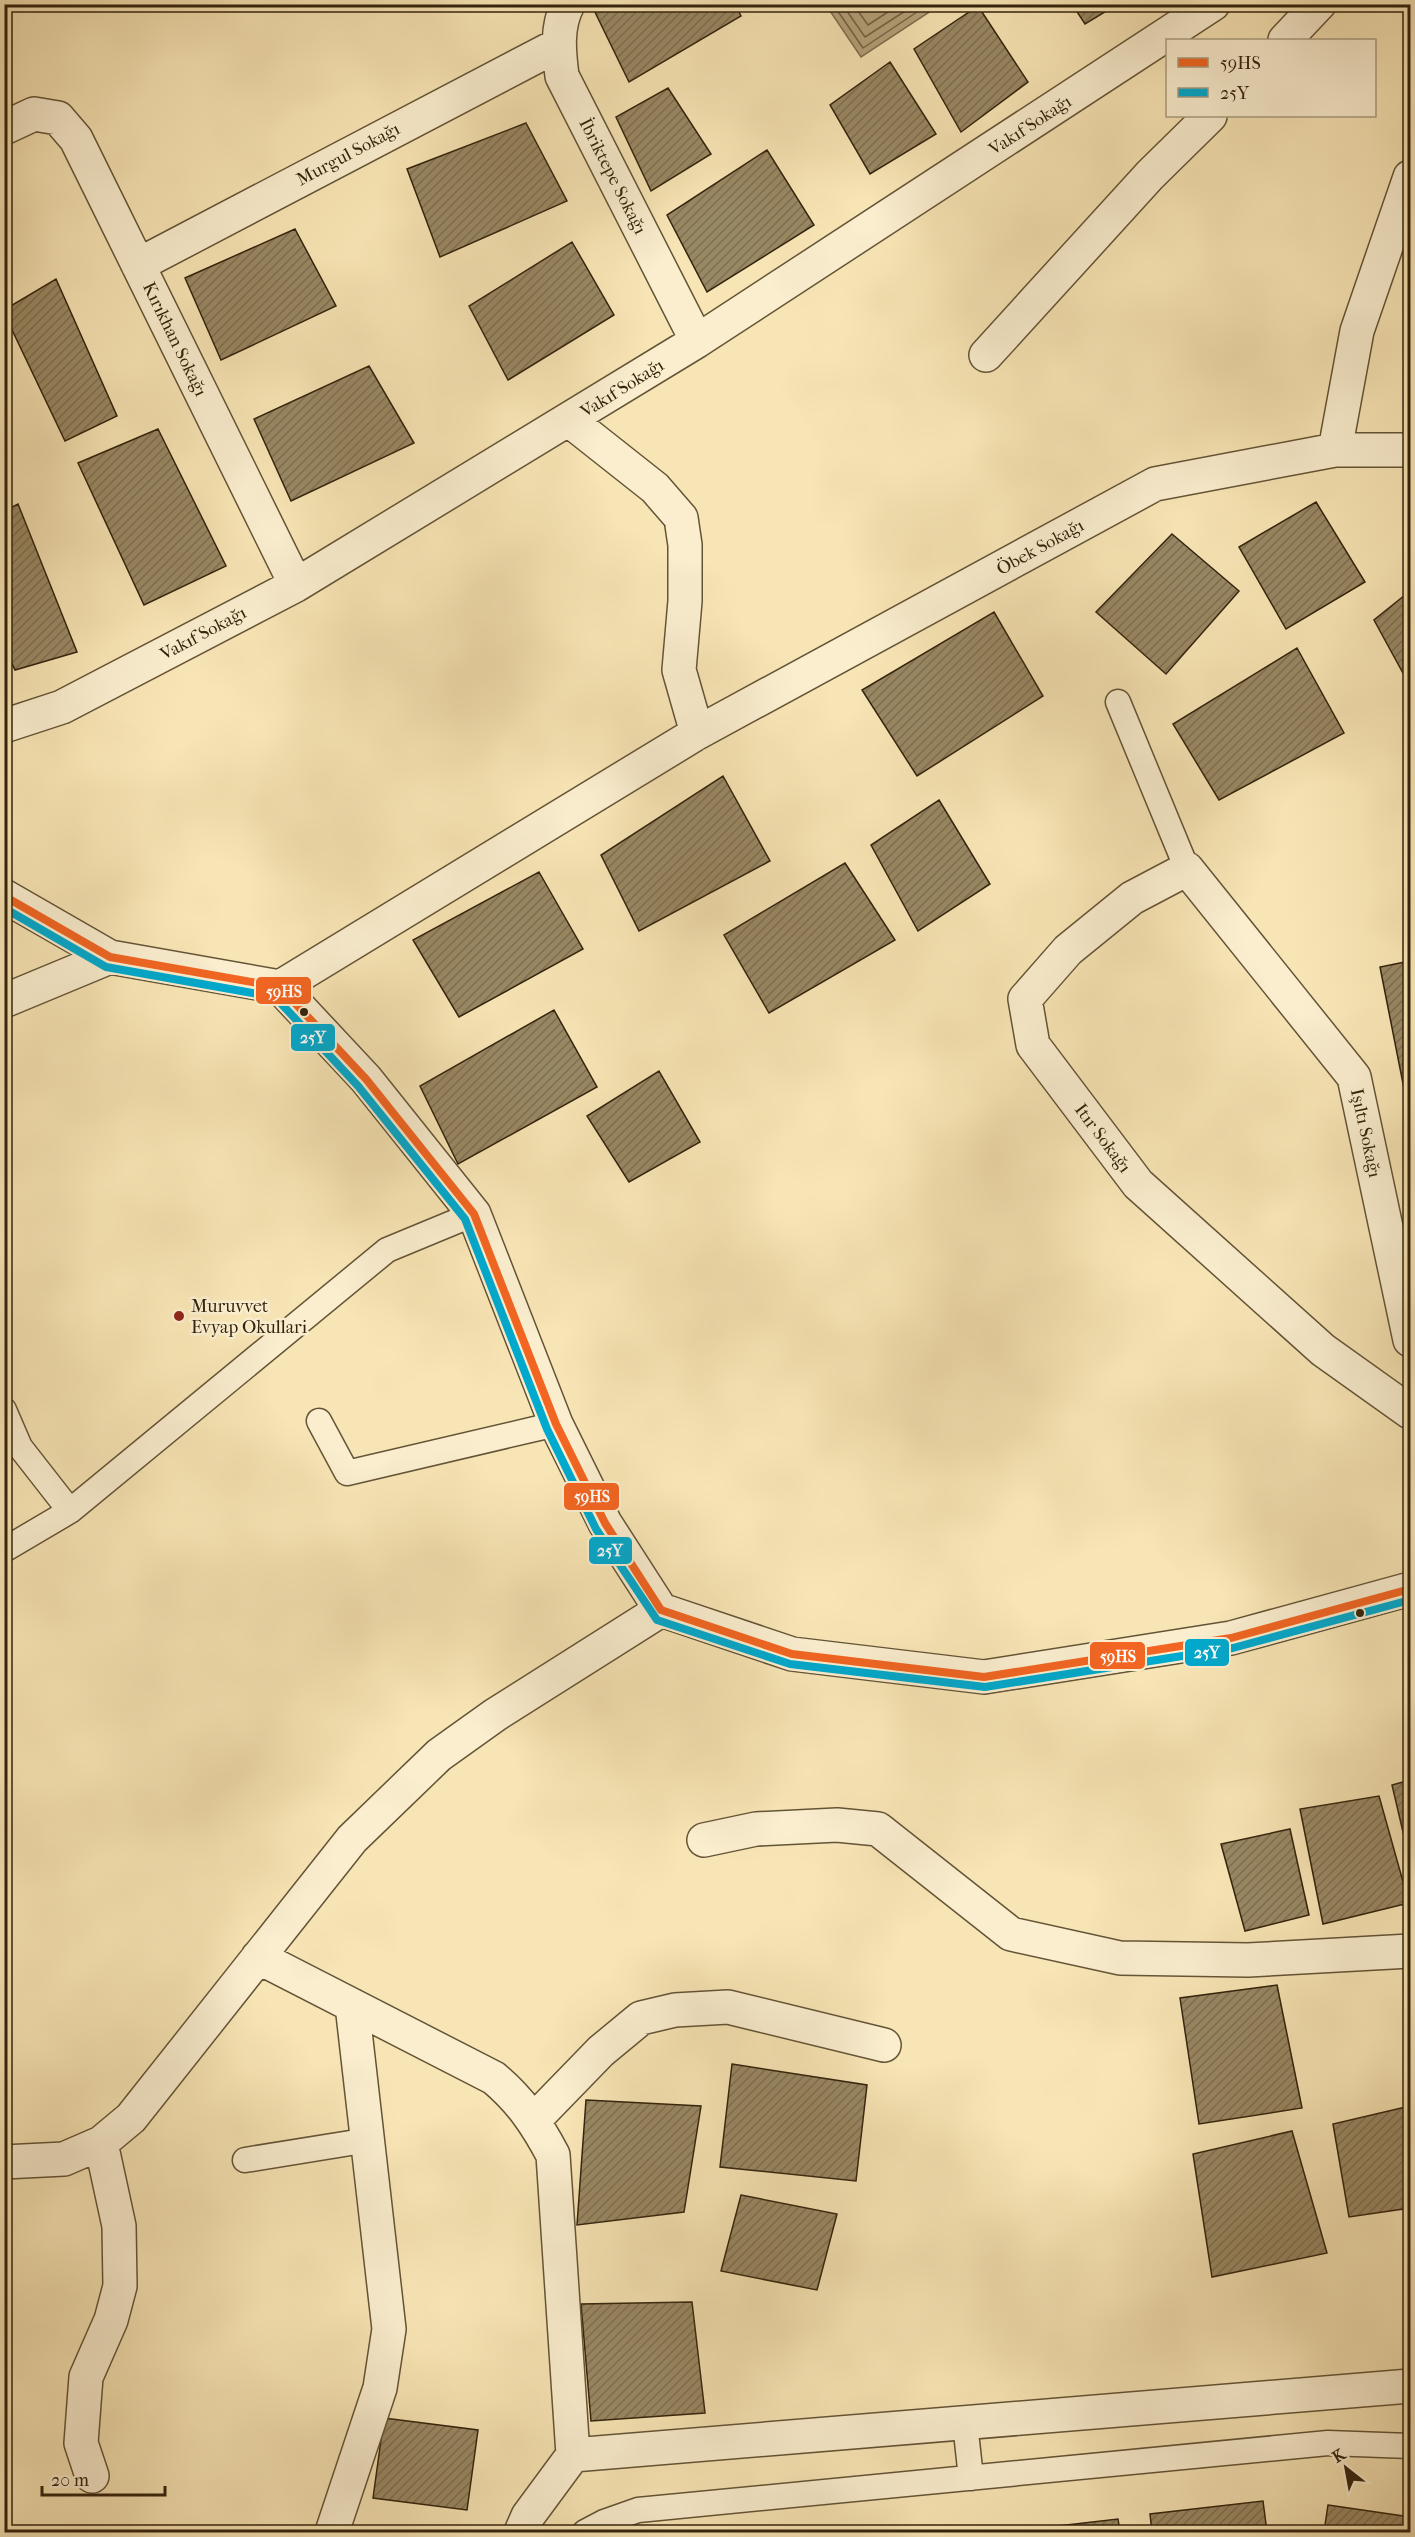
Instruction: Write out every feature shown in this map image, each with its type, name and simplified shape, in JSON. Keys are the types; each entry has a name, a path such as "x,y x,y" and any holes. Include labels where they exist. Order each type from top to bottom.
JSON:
{"street":[{"name":"İbriktepe Sokağı","path":"568,4 563,13 558,45 562,76 697,341"},
{"name":"Vakıf Sokağı","path":"4,726 62,707 296,585 697,341 1213,4"},
{"path":"1286,39 1319,4"},
{"name":"Murgul Sokağı","path":"138,265 558,45"},
{"name":"Kırıkhan Sokağı","path":"4,128 34,114 58,118 76,139 296,585"},
{"path":"986,355 1150,175 1209,117"},
{"path":"1335,450 1357,331 1410,177"},
{"path":"569,420 655,488 681,518 685,545 686,601 679,670 697,733"},
{"name":"Öbek Sokağı","path":"280,987 697,733 1155,484 1335,450 1410,450"},
{"name":"Işıltı Sokağı","path":"1187,869 1354,1077 1410,1340"},
{"name":"Itır Sokağı","path":"1187,869 1132,898 1068,950 1025,999 1034,1045 1138,1184 1323,1350 1410,1412"},
{"path":"4,896 110,957 280,987 366,1080 474,1214 556,1424 605,1523 661,1610 792,1654 984,1677 1231,1638 1410,1589"},
{"path":"4,1001 110,957"},
{"path":"4,2162 64,2159 101,2143 131,2118 352,1839 439,1755 495,1715 661,1610"},
{"path":"704,1840 756,1829 837,1825 878,1829 1011,1934 1120,1958 1248,1960 1410,1951"},
{"path":"258,1957 494,2078 511,2093 534,2120 553,2155 573,2455 528,2516 522,2532"},
{"path":"332,2532 380,2388 389,2330 352,2005"},
{"path":"534,2120 602,2051 641,2018 675,2010 728,2007 884,2045"},
{"path":"92,2476 81,2443 86,2377 111,2320 120,2286 119,2226 101,2143"},
{"path":"573,2455 1410,2386"}],"lane":[{"path":"1118,702 1187,869"},
{"path":"4,1550 70,1511 387,1250 474,1214"},
{"path":"4,1410 21,1447 70,1511"},
{"path":"319,1421 347,1473 556,1424"},
{"path":"245,2160 369,2140"},
{"path":"965,2423 971,2478"},
{"path":"585,2532 604,2522 638,2510 1328,2443 1410,2446"}],"water":[{"path":"826,5 940,5 861,57"}],"building":[{"path":"595,4 735,4 741,16 629,82 592,6"},
{"path":"767,4 779,4 770,10"},
{"path":"1072,4 1118,4 1085,24"},
{"path":"978,6 1028,82 961,132 914,49"},
{"path":"890,62 936,134 870,174 830,105"},
{"path":"668,88 711,154 651,191 616,117"},
{"path":"526,123 567,201 440,257 407,169"},
{"path":"767,150 814,225 707,292 667,215"},
{"path":"295,229 336,306 221,360 185,278"},
{"path":"572,242 614,315 508,380 469,306"},
{"path":"56,279 117,416 65,441 4,313 4,310"},
{"path":"369,366 414,443 291,501 254,419"},
{"path":"158,429 226,566 144,605 78,463"},
{"path":"1316,502 1365,582 1286,629 1239,547"},
{"path":"18,504 77,652 15,670 4,646 4,511"},
{"path":"1172,534 1239,591 1166,674 1096,612"},
{"path":"1410,591 1410,686 1374,620"},
{"path":"994,612 1043,696 917,776 862,690"},
{"path":"1297,648 1344,733 1219,800 1173,724"},
{"path":"723,776 770,861 639,931 601,855"},
{"path":"939,800 990,884 918,931 871,845"},
{"path":"845,863 895,940 769,1013 724,935"},
{"path":"539,872 583,949 459,1017 413,940"},
{"path":"1410,961 1410,1119 1380,967"},
{"path":"554,1010 597,1087 458,1164 420,1086"},
{"path":"659,1071 700,1142 629,1182 587,1116"},
{"path":"1410,1780 1410,1862 1392,1785"},
{"path":"1379,1796 1409,1903 1323,1924 1300,1809"},
{"path":"1290,1829 1309,1915 1245,1931 1221,1844"},
{"path":"1277,1985 1302,2108 1199,2124 1180,1998"},
{"path":"732,2064 867,2085 856,2181 720,2167"},
{"path":"586,2100 701,2106 684,2212 577,2225"},
{"path":"1410,2106 1410,2208 1349,2217 1333,2124"},
{"path":"1292,2131 1327,2253 1212,2277 1193,2154"},
{"path":"741,2195 837,2214 817,2290 721,2271"},
{"path":"692,2302 705,2413 591,2421 581,2304"},
{"path":"384,2418 478,2430 467,2510 373,2498"},
{"path":"1263,2501 1267,2532 1152,2532 1150,2514"},
{"path":"1328,2505 1410,2517 1410,2532 1324,2532"},
{"path":"1118,2519 1120,2532 1006,2532"}],"transit line":[{"name":"59HS","path":"4,896 110,957 280,987 366,1079 474,1214 556,1424 605,1523 661,1610 792,1654 984,1677 1231,1638 1410,1589"},
{"name":"25Y","path":"4,908 106,967 275,997 358,1086 465,1219 547,1429 596,1529 657,1620 790,1664 985,1687 1233,1648 1410,1600"}],"place":[{"name":"Muruvvet Evyap Okullari","path":"179,1316"}]}
